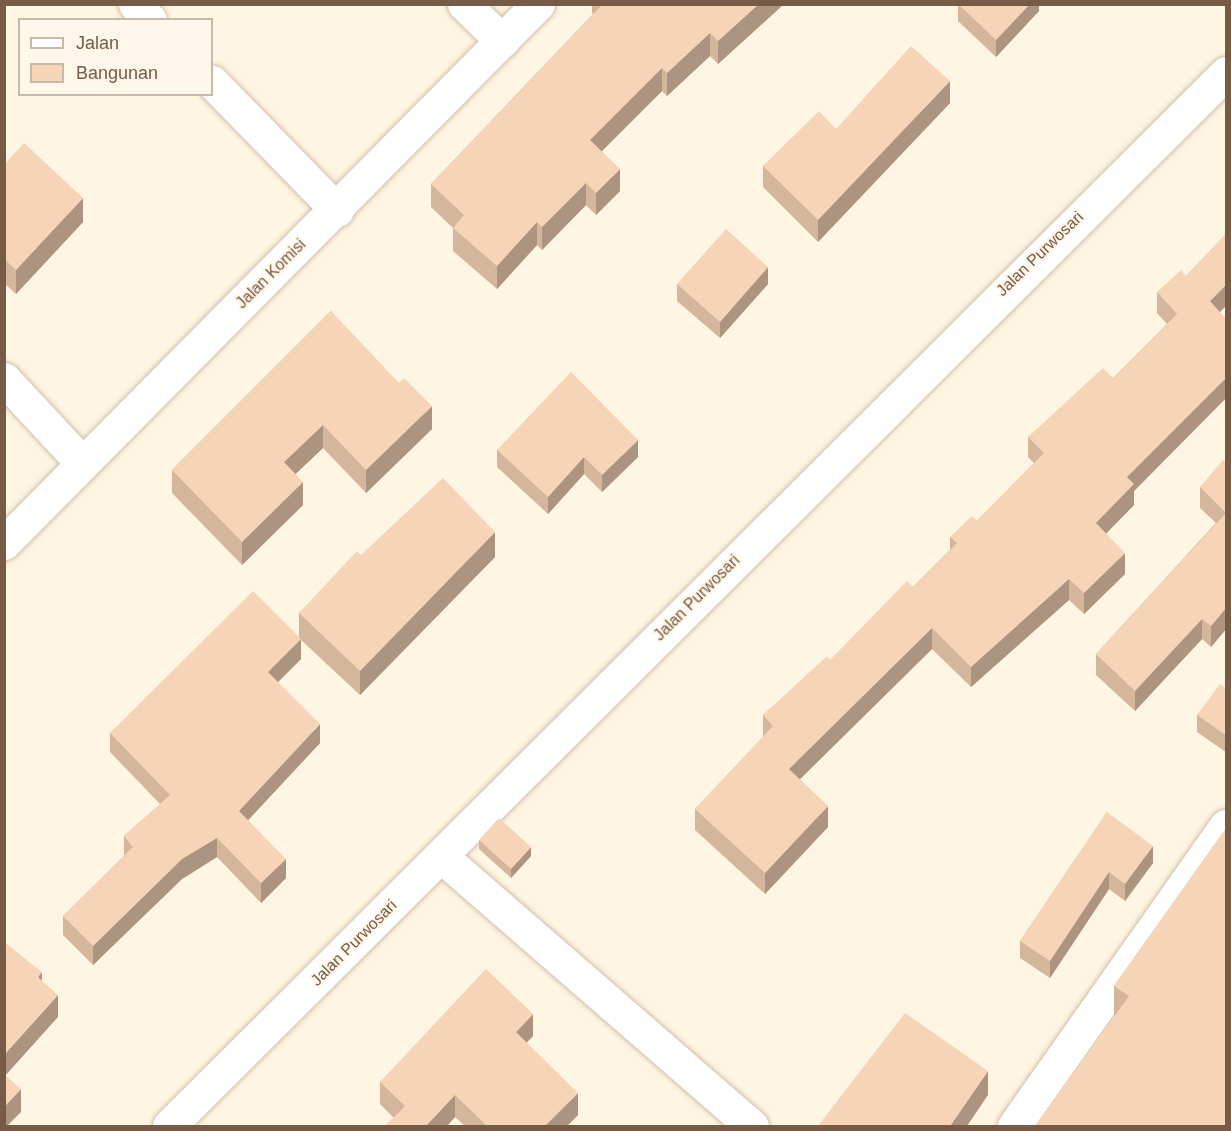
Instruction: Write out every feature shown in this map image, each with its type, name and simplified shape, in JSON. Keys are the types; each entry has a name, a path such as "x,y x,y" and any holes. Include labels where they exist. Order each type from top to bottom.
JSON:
{"street":[{"path":"135,4 148,18"},
{"path":"464,4 502,41"},
{"name":"Jalan Komisi","path":"4,543 81,462 337,210 538,4"},
{"name":"Jalan Purwosari","path":"169,1126 441,856 988,305 1227,73"},
{"path":"213,83 337,210"},
{"path":"4,379 81,462"},
{"path":"1014,1126 1227,826"},
{"path":"441,856 752,1126"}],"building":[{"path":"603,4 759,4 718,41 710,33 667,73 662,68 590,140 620,169 596,193 586,183 542,227 537,222 497,266 453,228 464,215 431,184"},
{"path":"958,4 1030,4 996,40"},
{"path":"911,46 950,81 818,220 763,166 819,111 836,129"},
{"path":"24,143 83,198 16,270 4,259 4,165"},
{"path":"726,229 768,267 720,322 677,284"},
{"path":"1227,233 1227,284 1210,301 1227,320 1227,377 1127,477 1134,484 1096,523 1125,553 1084,593 1069,579 971,667 932,628 789,769 828,806 765,873 695,809 773,726 763,715 827,656 830,660 907,581 913,587 957,543 950,537 972,516 977,521 1044,453 1028,437 1103,368 1113,378 1177,314 1157,292 1181,270 1186,276"},
{"path":"331,311 399,383 404,378 432,406 366,470 323,425 284,462 303,482 242,542 172,470"},
{"path":"571,372 638,440 602,475 584,457 548,497 497,450"},
{"path":"1223,460 1227,463 1227,607 1211,626 1202,619 1135,691 1096,654 1226,513 1200,487"},
{"path":"443,478 495,532 360,671 299,613 357,551 361,555"},
{"path":"253,591 301,639 268,672 320,724 239,811 286,859 261,883 217,838 182,859 93,946 63,916 133,847 124,836 170,795 110,733"},
{"path":"1220,684 1227,689 1227,736 1197,715"},
{"path":"1107,812 1153,846 1125,884 1109,872 1050,961 1020,941"},
{"path":"499,818 531,847 511,869 479,840"},
{"path":"1227,827 1227,1126 1035,1126 1129,996 1114,986"},
{"path":"4,942 42,972 38,977 58,995 4,1055"},
{"path":"486,969 533,1014 516,1032 578,1093 545,1126 487,1126 455,1095 426,1126 385,1126 405,1106 380,1082"},
{"path":"905,1013 988,1071 950,1126 818,1126"},
{"path":"4,1074 21,1089 4,1107"}]}
